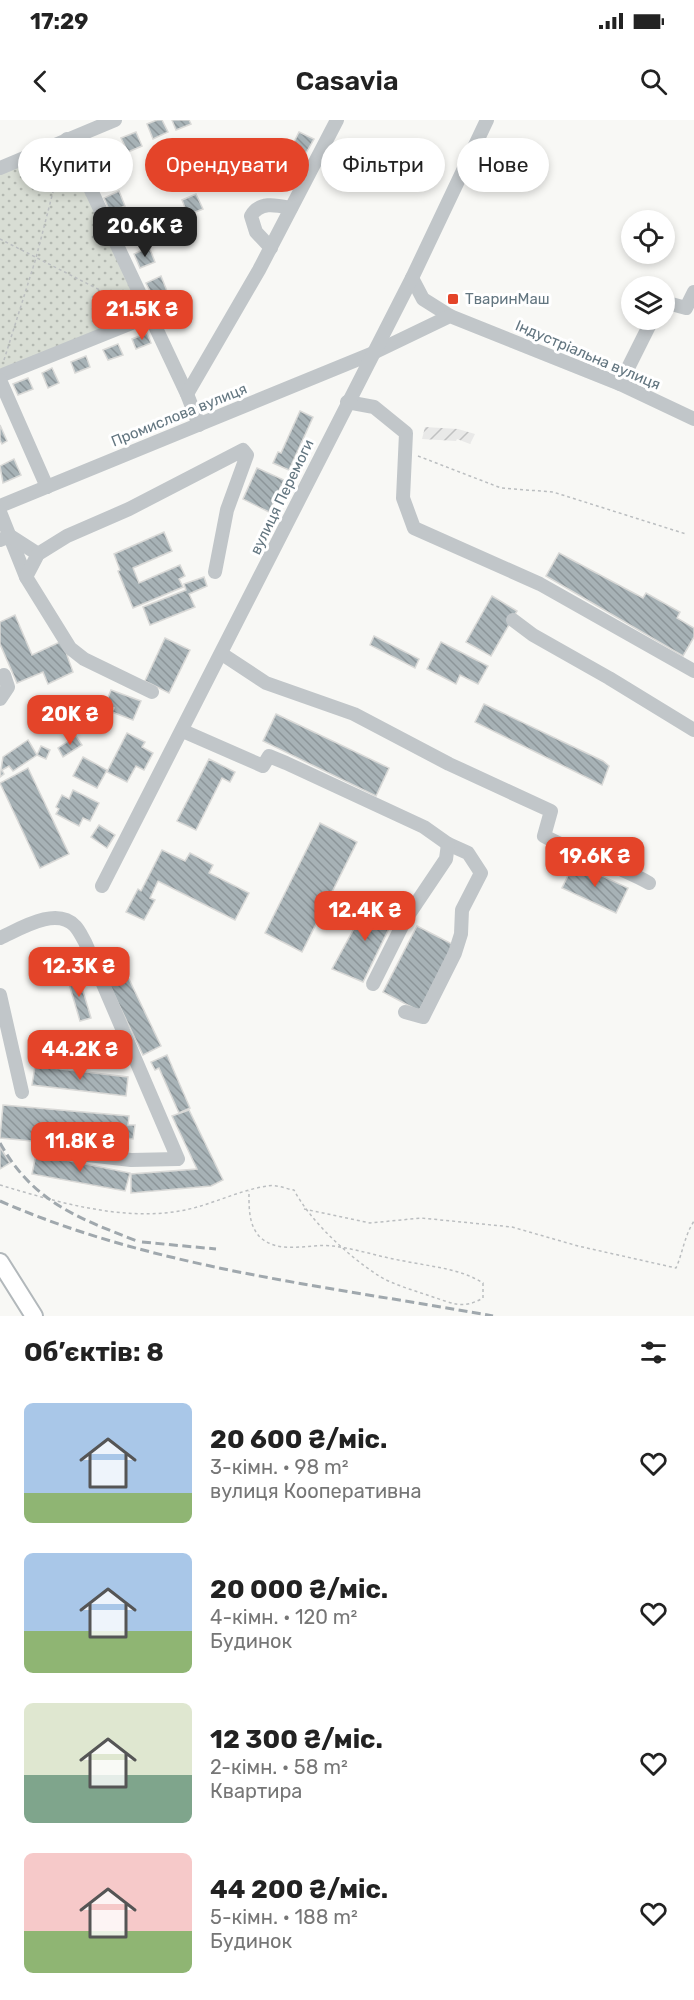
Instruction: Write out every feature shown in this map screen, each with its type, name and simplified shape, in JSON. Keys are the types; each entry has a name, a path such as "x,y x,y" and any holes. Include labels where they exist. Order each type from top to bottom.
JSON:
{"main road":[{"path":"0,1262 34,1316"}],"street":[{"path":"70,138 115,120"},
{"path":"188,394 271,248 337,120"},
{"name":"вулиця Перемоги","path":"102,886 222,654 371,354 412,278 487,120"},
{"path":"0,168 18,160"},
{"path":"92,192 188,394 199,425"},
{"path":"271,248 256,232 251,216 255,210 264,206 291,208"},
{"name":"Індустріальна вулиця","path":"412,278 423,299 450,316 621,384 694,419"},
{"path":"675,306 686,309 694,292"},
{"path":"47,487 0,378 149,316"},
{"path":"371,354 450,316"},
{"path":"621,384 647,330"},
{"name":"Промислова вулиця","path":"0,506 371,354"},
{"path":"348,402 374,407 406,433 403,498 414,528 540,584 694,670"},
{"path":"26,578 38,554 67,536 147,500 243,450 247,455 227,510 215,572"},
{"path":"0,512 5,538 26,578 70,648 84,659 152,692"},
{"path":"5,538 38,554"},
{"path":"513,620 533,635 694,730"},
{"path":"222,654 266,683 354,714 449,764 550,811 544,836 574,852 623,868 649,884"},
{"path":"0,699 8,687 4,675"},
{"path":"183,731 255,764 263,766 269,756 286,763 424,827 448,844 468,853 481,873 462,910 461,934 456,953 423,1017 405,1012"},
{"path":"373,984 405,920 447,859 448,844"},
{"path":"0,938 38,921 60,918 75,925 85,942 178,1159 131,1160 45,1150"},
{"path":"0,995 22,1092"}],"path":[{"path":"4,360 36,258 53,192"},
{"path":"0,239 149,316"},
{"path":"406,452 501,488 554,492 686,534"},
{"path":"0,1185 70,1204 136,1215 180,1211 249,1191 270,1185 294,1191 304,1209 348,1250 379,1276 403,1287 458,1305 471,1305 483,1298 483,1283 468,1273 348,1250 332,1246 285,1248 261,1238 250,1217 249,1191"},
{"path":"304,1209 370,1223 421,1218 512,1227 578,1246 676,1269 682,1253 684,1237 694,1221"}],"shaded area":[{"path":"18,160 18,192 92,192 149,316 0,376 0,168"},
{"path":"425,427 458,429 475,434 470,444 457,439 456,441 422,439"}],"building":[{"path":"162,120 168,132 153,138 147,124"},
{"path":"172,120 189,120 191,124 176,130"},
{"path":"136,132 142,146 133,150 133,138 121,138"},
{"path":"299,132 314,139 309,148 309,138 296,138"},
{"path":"119,192 125,206 110,212 104,198"},
{"path":"196,194 203,209 188,215 182,200"},
{"path":"135,219 141,233 127,240 120,225"},
{"path":"149,247 155,262 140,268 134,254"},
{"path":"161,276 167,291 153,297 146,283"},
{"path":"170,303 176,318 162,324 155,310"},
{"path":"147,333 151,343 136,349 132,339"},
{"path":"118,344 123,355 108,360 103,350"},
{"path":"86,356 90,367 75,373 71,362"},
{"path":"52,368 59,383 48,388 42,373"},
{"path":"28,378 33,389 18,395 13,384"},
{"path":"300,411 313,417 289,470 273,463 278,452 281,453"},
{"path":"0,425 7,441 2,444 0,440"},
{"path":"14,459 21,475 3,483 0,466"},
{"path":"257,468 284,480 269,512 243,499"},
{"path":"164,532 172,551 133,568 139,583 180,565 185,576 179,579 183,587 133,608 118,571 120,570 114,554"},
{"path":"559,553 643,598 646,593 680,612 677,618 694,628 694,637 683,656 546,576"},
{"path":"204,577 207,586 189,594 195,607 150,625 143,607 186,590 184,584"},
{"path":"492,596 517,611 491,656 466,642"},
{"path":"15,615 32,655 62,641 73,672 48,684 43,672 17,683 0,644 0,622"},
{"path":"374,636 419,659 415,668 370,645"},
{"path":"165,638 190,650 169,693 145,681"},
{"path":"441,642 488,666 478,684 460,675 456,684 427,669"},
{"path":"111,690 141,701 133,720 112,712 114,708 105,705"},
{"path":"484,704 603,761 609,766 602,785 475,722"},
{"path":"276,714 389,768 376,796 263,741"},
{"path":"127,733 145,742 142,747 153,753 144,770 136,766 127,782 107,772"},
{"path":"76,736 82,745 63,757 58,748"},
{"path":"28,740 37,755 13,771 9,766 2,770 4,774 0,777 3,757"},
{"path":"41,746 50,750 46,759 37,755"},
{"path":"83,757 107,770 97,788 73,776"},
{"path":"209,759 235,772 230,782 222,778 196,830 177,821"},
{"path":"28,768 69,854 40,868 0,783"},
{"path":"73,790 99,803 90,821 83,818 79,826 56,814 59,809 56,807 62,795 69,799"},
{"path":"320,823 357,842 302,952 265,933"},
{"path":"99,825 115,835 107,848 91,837"},
{"path":"162,850 185,861 190,853 213,865 209,873 249,893 235,920 158,881 150,898 155,900 144,920 126,912 138,889 141,891"},
{"path":"574,863 628,888 616,913 562,888"},
{"path":"369,901 396,914 363,982 332,969"},
{"path":"417,926 454,945 419,1011 383,992"},
{"path":"78,974 91,1018 80,1021 67,977"},
{"path":"127,975 161,1046 143,1055 109,984"},
{"path":"167,1055 190,1108 179,1113 159,1068 155,1070 151,1062"},
{"path":"35,1066 128,1077 126,1096 32,1085"},
{"path":"3,1105 129,1116 128,1125 135,1125 133,1139 127,1138 126,1150 0,1138"},
{"path":"189,1110 223,1180 211,1186 131,1193 131,1174 197,1169 172,1116"},
{"path":"0,1147 10,1163 0,1169"},
{"path":"36,1154 130,1173 125,1191 32,1174"}],"railway":[{"path":"0,1143 13,1163 42,1194 76,1215 137,1241"},
{"path":"0,1201 59,1224 181,1259 243,1273 493,1316"},
{"path":"142,1242 216,1249"}],"place":[{"name":"ТваринМаш","path":"453,299"}]}
